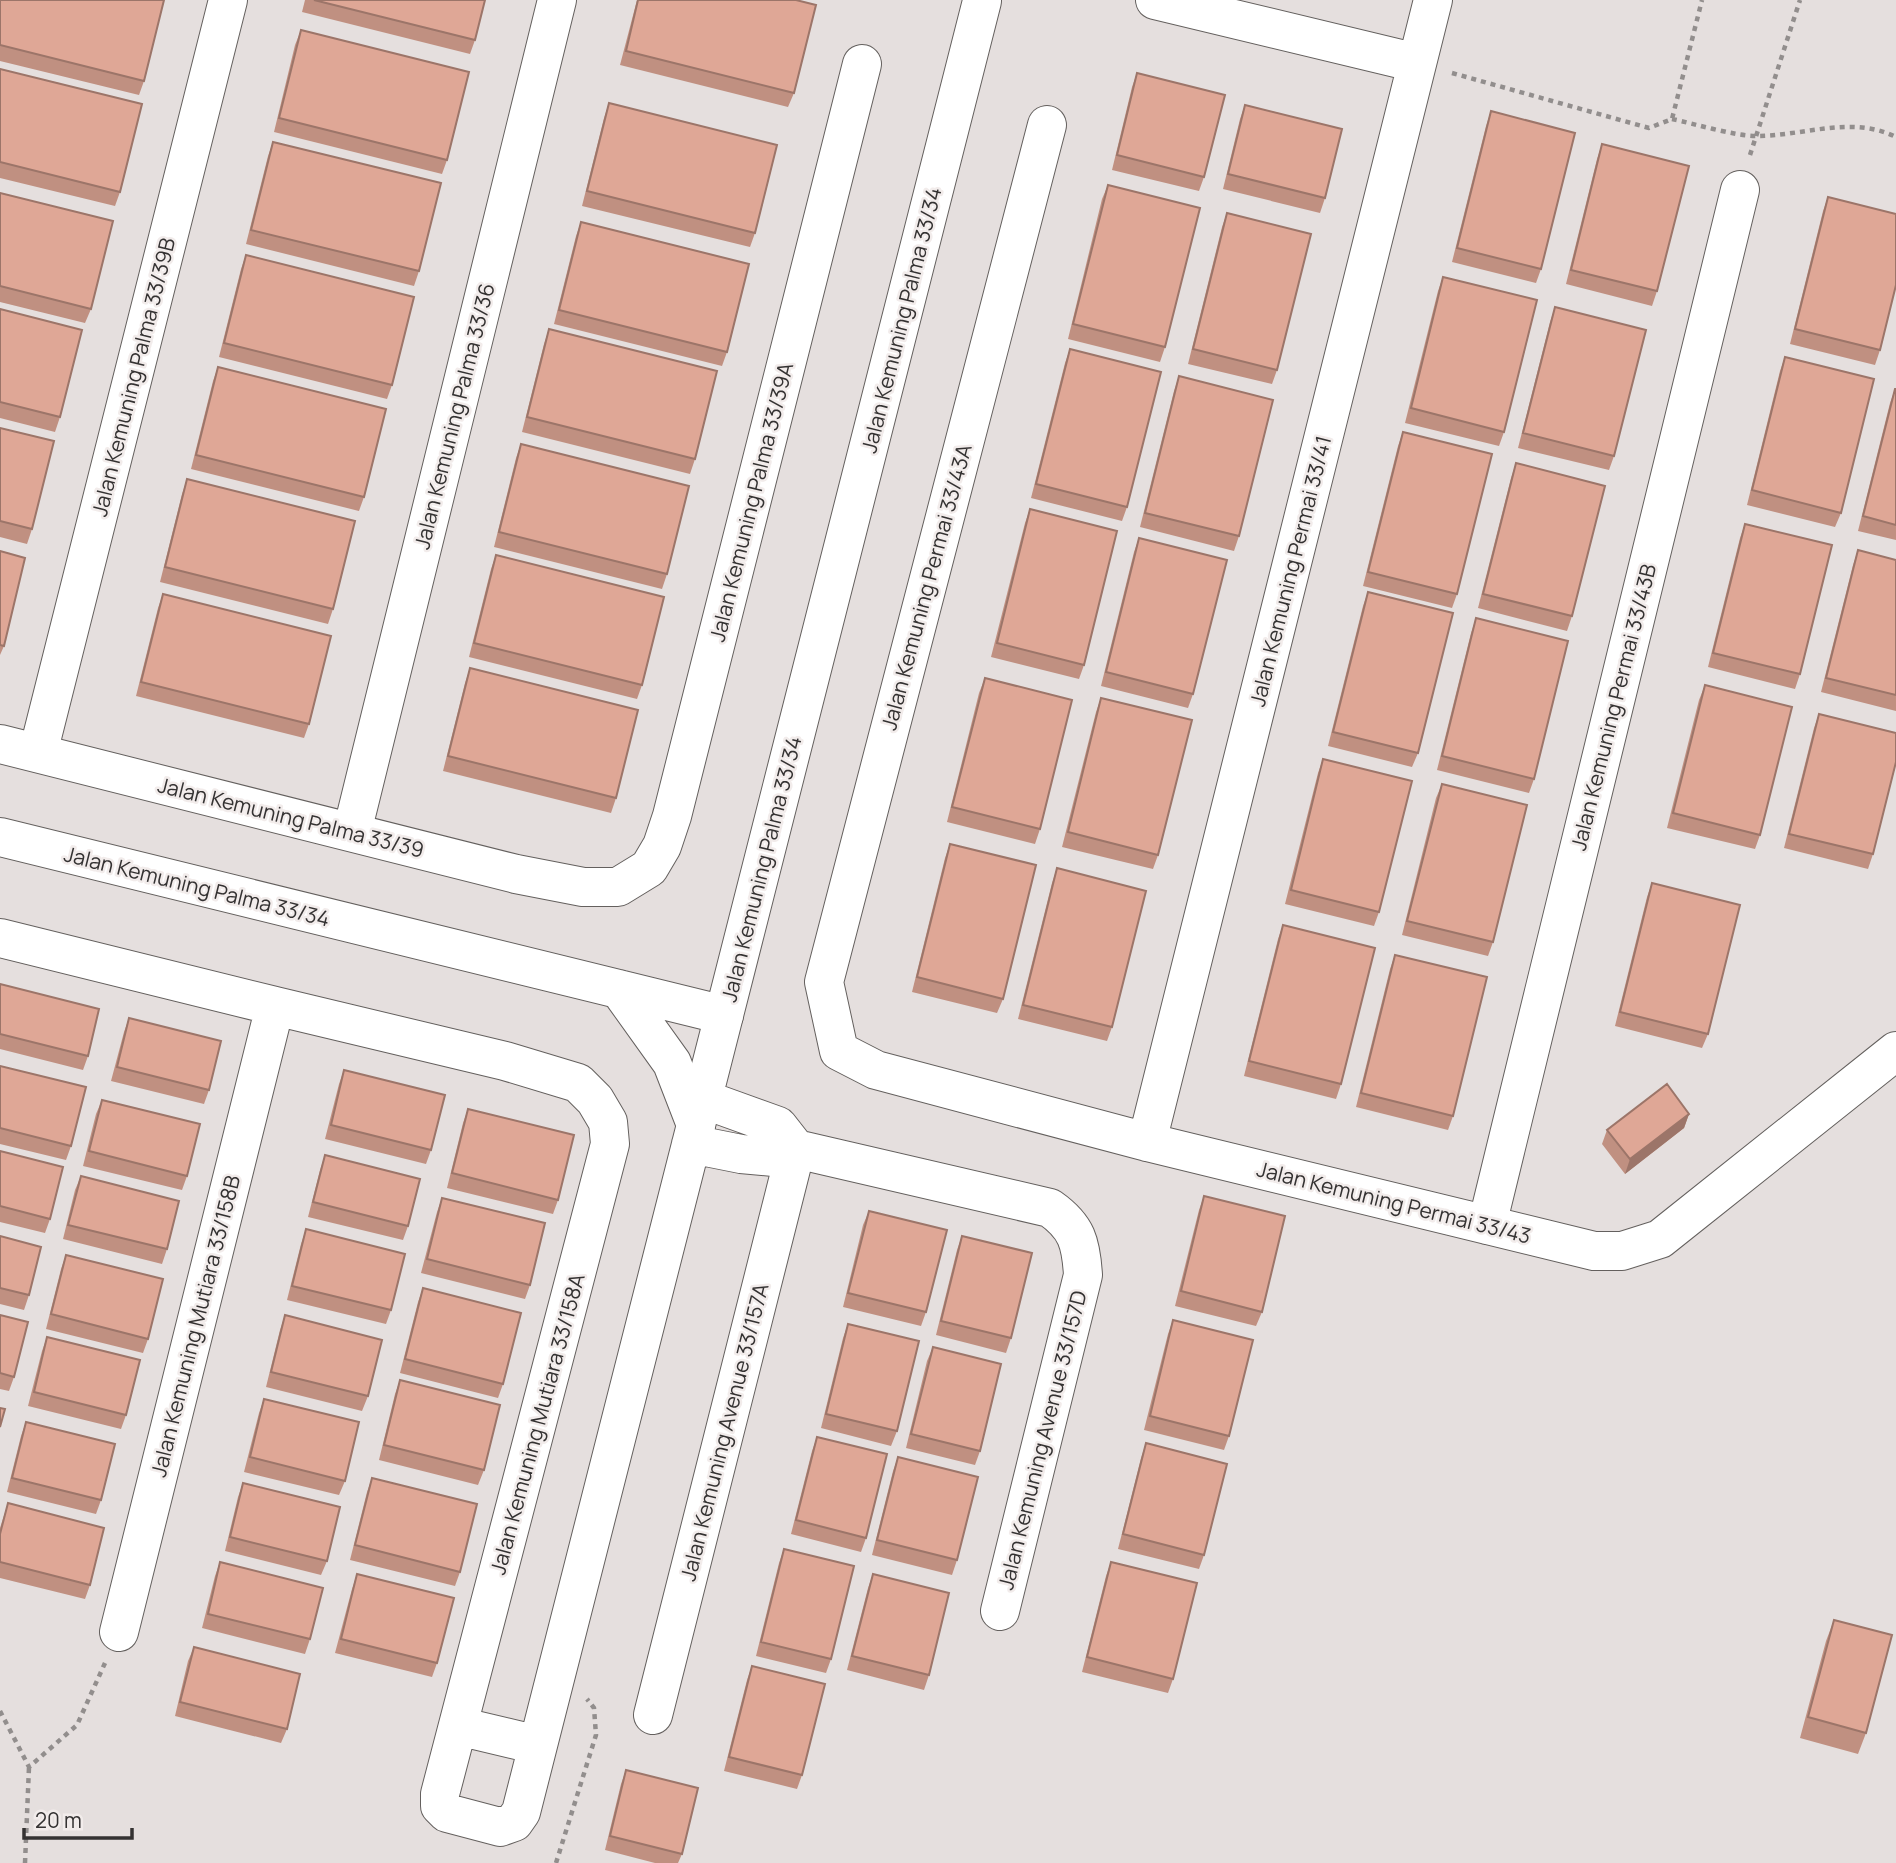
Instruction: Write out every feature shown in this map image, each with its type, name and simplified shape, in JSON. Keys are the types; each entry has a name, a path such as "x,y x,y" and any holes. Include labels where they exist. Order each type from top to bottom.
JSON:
{"street":[{"name":"Jalan Kemuning Palma 33/39B","path":"38,753 228,0"},
{"name":"Jalan Kemuning Palma 33/36","path":"352,832 557,0"},
{"path":"981,0 996,3 1013,0"},
{"name":"Jalan Kemuning Palma 33/34","path":"0,837 724,1015 981,0"},
{"path":"1155,0 1417,63"},
{"name":"Jalan Kemuning Permai 33/41","path":"1147,1142 1433,0"},
{"name":"Jalan Kemuning Palma 33/39A","path":"583,887 618,887 649,868 662,846 672,816 862,64"},
{"name":"Jalan Kemuning Permai 33/43A","path":"839,1051 824,982 1047,125"},
{"name":"Jalan Kemuning Permai 33/43B","path":"1487,1225 1740,190"},
{"name":"Jalan Kemuning Palma 33/39","path":"0,744 516,874 583,887"},
{"path":"0,938 273,1013"},
{"path":"619,989 672,1063 697,1123"},
{"name":"Jalan Kemuning Mutiara 33/158A","path":"273,1013 505,1062 578,1083 595,1100 608,1122 610,1144 440,1794 440,1806 447,1814 500,1827 514,1822 521,1812 538,1745"},
{"name":"Jalan Kemuning Mutiara 33/158B","path":"119,1632 273,1013"},
{"path":"458,1726 538,1745 724,1015"},
{"name":"Jalan Kemuning Permai 33/43","path":"839,1051 876,1070 1147,1142 1594,1251 1622,1251 1660,1239 1896,1051"},
{"path":"697,1123 778,1126 796,1149"},
{"name":"Jalan Kemuning Avenue 33/157D","path":"796,1149 1050,1208 1073,1228 1080,1244 1083,1275 1000,1611"},
{"name":"Jalan Kemuning Avenue 33/157A","path":"653,1715 796,1149"}],"path":[{"path":"1672,119 1702,0"},
{"path":"1740,190 1800,0"},
{"path":"1417,63 1648,128 1672,119 1756,136 1817,128 1854,128 1879,129 1896,137"},
{"path":"29,1767 77,1725 119,1632"},
{"path":"555,1678 578,1688 594,1708 596,1735 555,1863"},
{"path":"0,1711 29,1767 25,1863"}],"building":[{"path":"0,0 164,0 144,81 0,45"},
{"path":"314,0 485,0 475,40"},
{"path":"638,0 796,0 816,5 794,93 626,51"},
{"path":"301,30 469,72 447,160 279,118"},
{"path":"0,69 142,104 120,192 0,162"},
{"path":"1137,73 1225,95 1204,177 1117,155"},
{"path":"609,103 777,145 755,233 587,191"},
{"path":"1245,105 1342,129 1325,198 1228,174"},
{"path":"1491,111 1575,133 1541,269 1457,248"},
{"path":"273,142 441,183 419,271 251,230"},
{"path":"1602,144 1689,166 1657,291 1571,270"},
{"path":"1108,185 1200,208 1165,347 1073,324"},
{"path":"0,193 113,221 91,309 0,286"},
{"path":"1828,197 1896,214 1896,285 1880,350 1795,329"},
{"path":"1227,213 1311,234 1277,370 1193,349"},
{"path":"581,222 749,264 727,352 559,310"},
{"path":"246,255 414,297 392,385 224,343"},
{"path":"1443,277 1537,300 1504,432 1411,408"},
{"path":"1555,307 1646,330 1614,456 1523,433"},
{"path":"0,309 82,330 60,417 0,402"},
{"path":"549,329 717,371 695,459 527,417"},
{"path":"1070,349 1161,372 1127,507 1036,484"},
{"path":"1785,357 1874,379 1841,513 1752,490"},
{"path":"218,367 386,409 364,497 196,455"},
{"path":"1179,376 1273,400 1239,536 1145,513"},
{"path":"1896,389 1896,525 1863,516"},
{"path":"0,428 54,441 32,529 0,521"},
{"path":"1403,432 1492,454 1457,594 1368,572"},
{"path":"521,444 689,486 667,574 499,532"},
{"path":"1516,463 1605,486 1572,616 1483,594"},
{"path":"187,479 355,521 333,609 165,567"},
{"path":"1030,509 1117,531 1084,665 997,643"},
{"path":"1745,524 1832,545 1800,674 1713,653"},
{"path":"1139,538 1227,560 1193,694 1106,672"},
{"path":"1858,550 1896,560 1896,695 1826,678"},
{"path":"0,551 25,558 4,646 0,645"},
{"path":"496,555 664,597 642,685 474,643"},
{"path":"1368,592 1453,613 1418,753 1333,732"},
{"path":"163,594 331,636 309,724 141,682"},
{"path":"1476,618 1568,641 1534,779 1442,756"},
{"path":"470,668 638,710 616,798 448,756"},
{"path":"985,678 1072,700 1040,829 952,807"},
{"path":"1705,685 1792,707 1760,835 1673,813"},
{"path":"1101,698 1192,720 1158,855 1068,832"},
{"path":"1819,714 1896,733 1896,762 1873,854 1789,834"},
{"path":"1323,759 1412,781 1379,912 1291,890"},
{"path":"1442,784 1527,805 1493,942 1407,921"},
{"path":"950,844 1036,865 1003,999 917,977"},
{"path":"1057,868 1146,891 1112,1027 1023,1005"},
{"path":"1652,883 1740,905 1708,1034 1620,1012"},
{"path":"1283,925 1375,948 1341,1084 1249,1061"},
{"path":"1395,955 1487,977 1453,1116 1361,1093"},
{"path":"0,984 99,1009 88,1056 0,1034"},
{"path":"129,1018 221,1041 209,1090 117,1067"},
{"path":"0,1066 86,1087 71,1146 0,1128"},
{"path":"344,1070 445,1095 431,1150 331,1125"},
{"path":"1667,1084 1689,1114 1630,1159 1607,1130"},
{"path":"102,1100 200,1124 187,1176 89,1151"},
{"path":"468,1109 574,1135 558,1200 452,1173"},
{"path":"0,1151 63,1167 50,1219 0,1206"},
{"path":"325,1155 420,1179 408,1226 313,1202"},
{"path":"81,1176 179,1201 167,1249 68,1225"},
{"path":"1204,1196 1285,1216 1262,1312 1181,1291"},
{"path":"442,1198 545,1223 530,1285 427,1259"},
{"path":"869,1211 947,1230 926,1312 848,1293"},
{"path":"306,1229 405,1254 391,1310 292,1286"},
{"path":"0,1236 41,1247 29,1295 0,1288"},
{"path":"962,1236 1032,1253 1011,1338 941,1321"},
{"path":"66,1255 163,1279 148,1339 51,1314"},
{"path":"423,1288 521,1313 503,1384 405,1359"},
{"path":"0,1315 28,1322 14,1377 0,1373"},
{"path":"285,1315 382,1340 368,1396 271,1372"},
{"path":"1173,1320 1253,1340 1229,1436 1150,1416"},
{"path":"848,1324 919,1341 897,1431 826,1414"},
{"path":"47,1337 140,1360 126,1415 34,1392"},
{"path":"933,1347 1001,1364 980,1451 911,1434"},
{"path":"400,1380 500,1405 484,1470 384,1445"},
{"path":"264,1399 359,1422 345,1481 250,1457"},
{"path":"0,1408 5,1409 0,1427"},
{"path":"26,1422 115,1444 101,1500 12,1478"},
{"path":"817,1437 887,1454 866,1538 796,1520"},
{"path":"1146,1443 1227,1464 1204,1555 1123,1534"},
{"path":"898,1457 978,1477 957,1560 877,1540"},
{"path":"372,1478 477,1504 460,1572 355,1545"},
{"path":"243,1483 340,1507 327,1561 230,1537"},
{"path":"8,1503 104,1528 90,1585 0,1562 0,1534"},
{"path":"784,1549 854,1566 831,1659 761,1642"},
{"path":"220,1562 323,1588 310,1639 208,1614"},
{"path":"1111,1562 1197,1583 1173,1679 1087,1657"},
{"path":"357,1574 454,1598 437,1663 341,1639"},
{"path":"873,1574 949,1593 929,1675 852,1656"},
{"path":"1834,1620 1892,1635 1866,1733 1808,1717"},
{"path":"194,1647 300,1674 287,1729 180,1702"},
{"path":"752,1666 825,1684 802,1775 729,1757"},
{"path":"626,1770 698,1788 682,1854 610,1836"}]}
